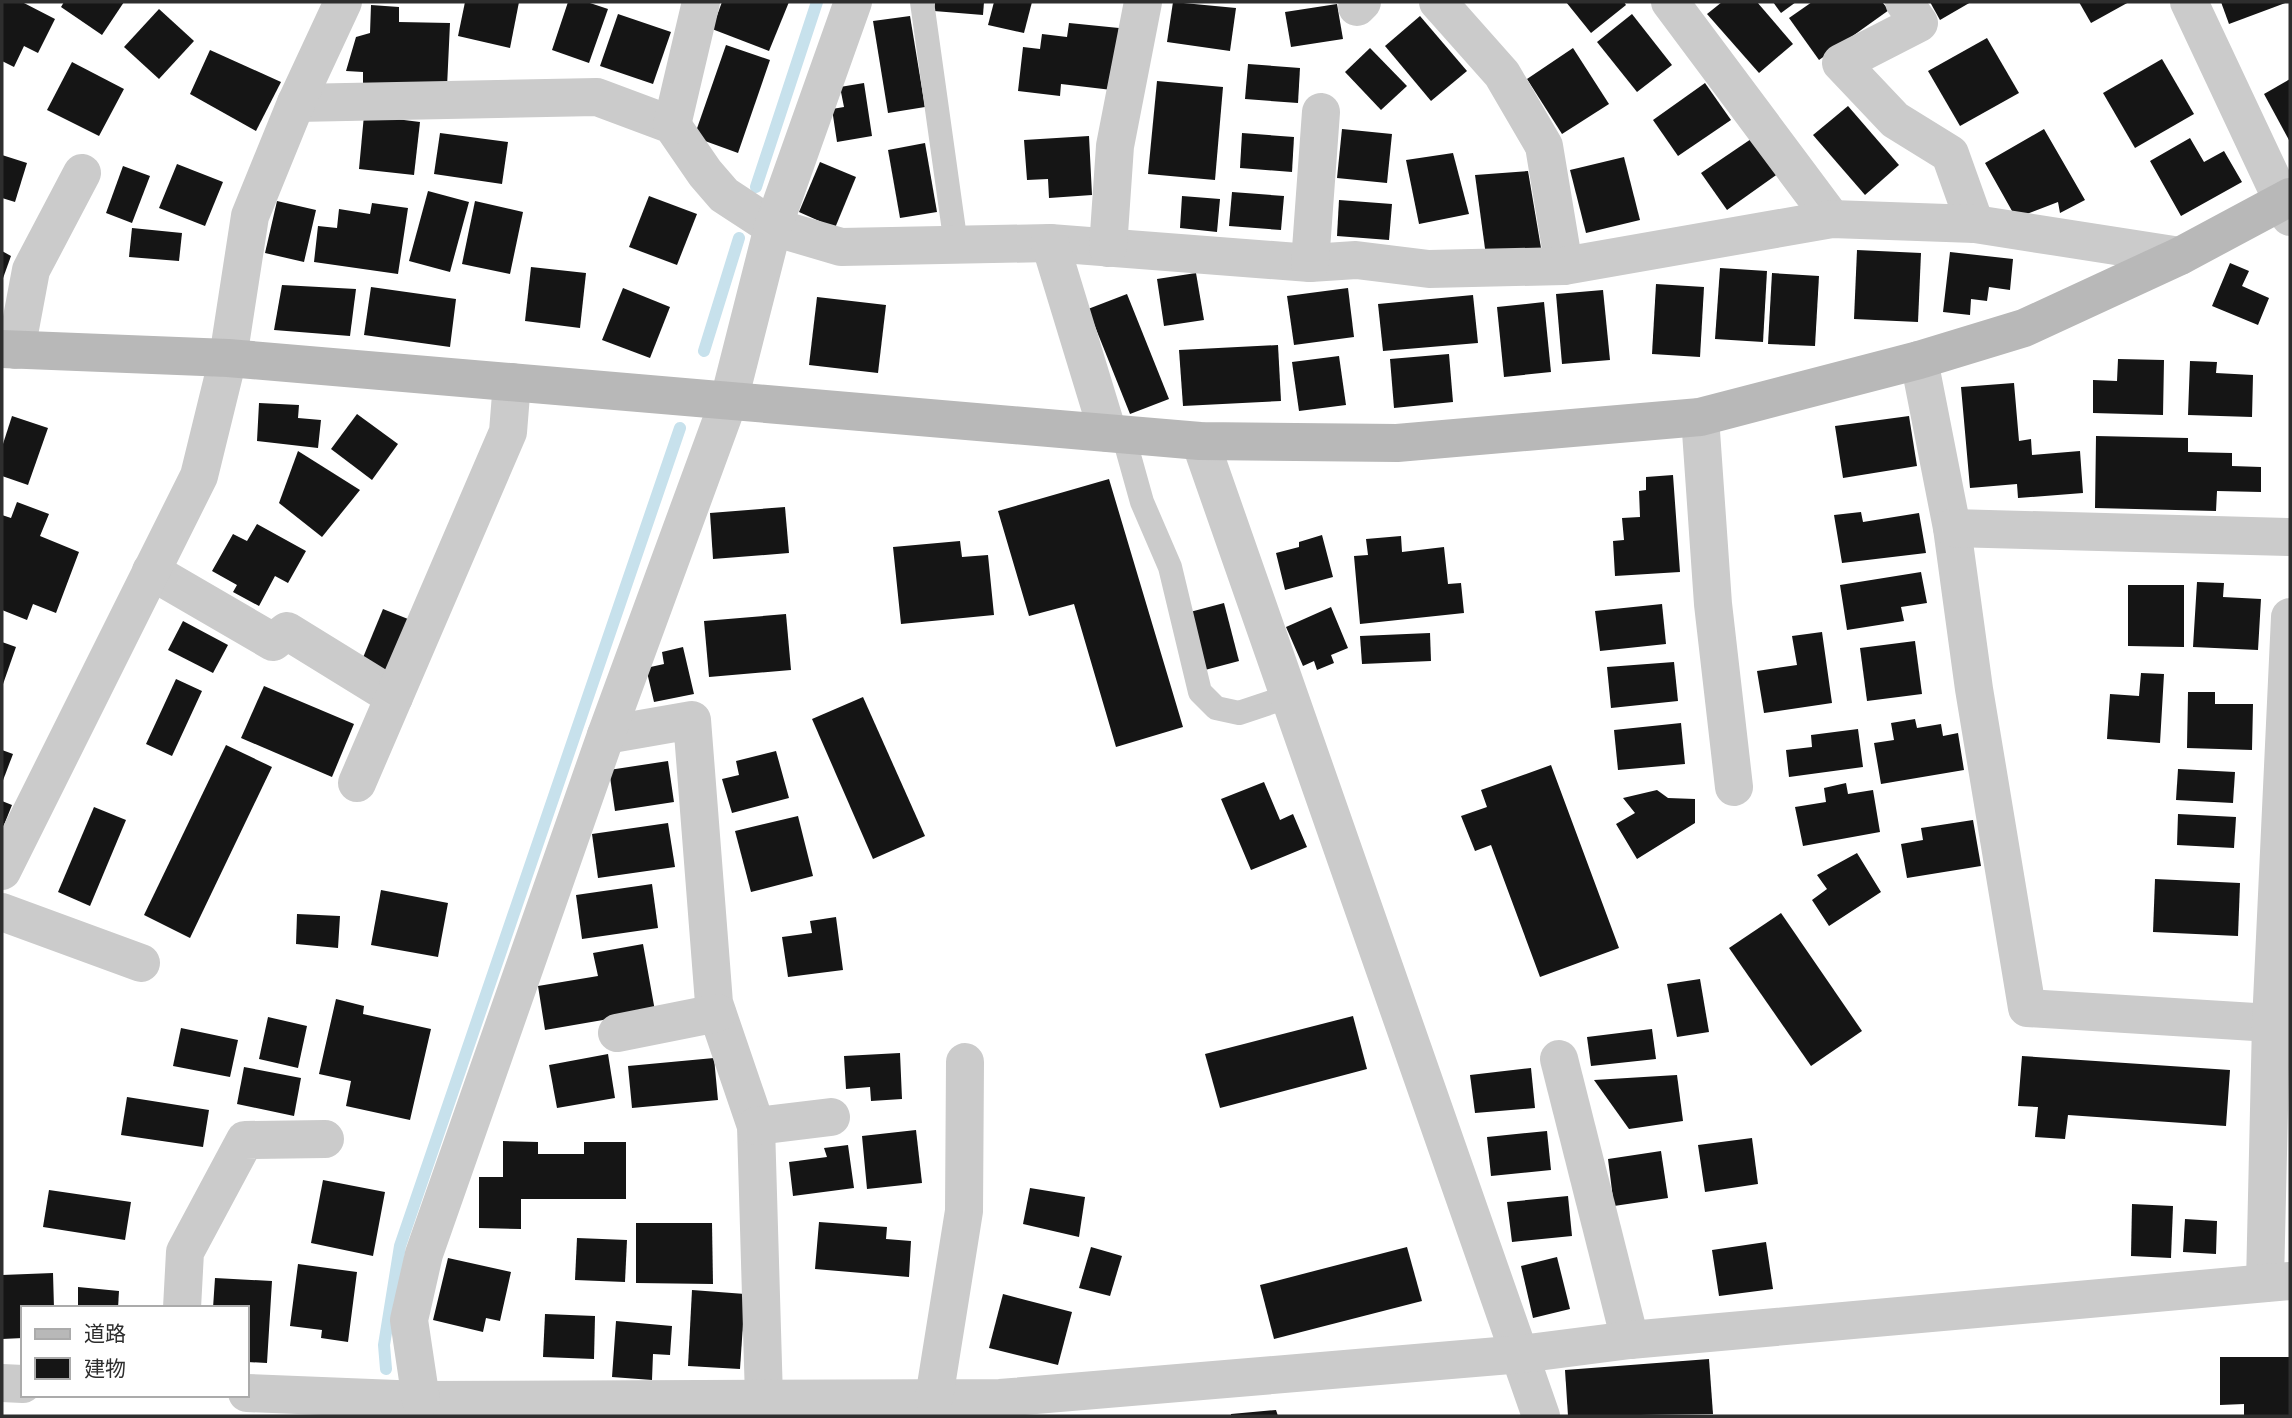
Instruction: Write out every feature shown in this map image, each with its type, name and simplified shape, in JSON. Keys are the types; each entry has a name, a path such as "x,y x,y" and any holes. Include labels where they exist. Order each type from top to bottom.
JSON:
{"street":[{"path":"2,871 199,476 228,359 250,216 296,103 343,2"},
{"path":"672,125 701,2"},
{"path":"421,1400 409,1320 424,1254 606,735 729,400 773,227 853,2"},
{"path":"1108,248 1115,146 1143,2"},
{"path":"1438,2 1503,74 1544,146 1564,266"},
{"path":"1670,2 1832,219"},
{"path":"1904,2 1919,23 1841,63 1895,120 1950,154 1975,224"},
{"path":"82,173 31,270 9,350 228,359 1200,441 1397,443 1700,417 1919,360 2024,328 2288,204 2189,2"},
{"path":"296,103 597,97 672,125 705,173 724,195 773,227 841,247 1050,243 1310,263 1356,260 1429,270 1564,266 1832,219 1975,224 2180,256"},
{"path":"1310,263 1321,112"},
{"path":"1050,243 1115,434"},
{"path":"1919,360 1952,528 1974,689 2027,1008 2271,1023"},
{"path":"357,783 508,432 512,382"},
{"path":"1700,417 1713,604 1734,787"},
{"path":"1200,441 1522,1354 1541,1416"},
{"path":"1952,528 2290,537"},
{"path":"151,571 273,642 287,631 394,697"},
{"path":"248,1393 421,1400 764,1398 803,1408 934,1398 999,1407 1522,1354 1630,1340 2278,1282 2271,1023 2290,617"},
{"path":"606,735 691,720 717,1013 756,1126 764,1398"},
{"path":"2,912 141,962"},
{"path":"617,1033 717,1013"},
{"path":"1559,1059 1630,1340"},
{"path":"934,1398 964,1212 964,1062"},
{"path":"756,1126 831,1118"},
{"path":"182,1306 184,1252 245,1140 325,1139"},
{"path":"2,1383 21,1384"}],"lane":[{"path":"922,2 956,245"},
{"path":"1115,434 1170,567 1200,691 1216,708 1239,713 1290,696"}],"building":[{"path":"2,2 22,2 55,19 38,53 24,46 14,67 2,61"},
{"path":"64,2 124,2 102,35 61,7"},
{"path":"465,2 519,2 510,48 458,36"},
{"path":"568,2 587,2 608,9 589,63 552,50"},
{"path":"722,2 789,2 769,51 712,29"},
{"path":"935,2 984,2 983,15 934,11"},
{"path":"994,2 1032,2 1024,33 988,25"},
{"path":"1173,2 1236,8 1230,51 1167,42"},
{"path":"1566,2 1624,2 1626,5 1591,33"},
{"path":"1722,2 1757,2 1793,44 1759,73 1707,14"},
{"path":"1773,2 1796,2 1781,13"},
{"path":"1812,2 1882,2 1889,10 1819,60 1789,18"},
{"path":"1930,2 1971,2 1940,20"},
{"path":"2079,2 2129,2 2091,23"},
{"path":"2221,2 2288,2 2229,24"},
{"path":"1337,4 1343,39 1291,47 1285,12"},
{"path":"371,5 399,7 399,22 450,23 447,87 363,84 363,72 346,71 356,37 370,33"},
{"path":"159,9 194,41 159,79 124,47"},
{"path":"618,14 671,32 653,84 600,66"},
{"path":"1632,14 1672,65 1637,92 1597,42"},
{"path":"910,16 925,107 888,113 873,21"},
{"path":"1420,16 1467,71 1431,101 1385,46"},
{"path":"1069,23 1119,28 1112,90 1061,84 1060,96 1018,91 1023,47 1040,49 1042,34 1067,37"},
{"path":"1987,38 2019,93 1960,126 1928,71"},
{"path":"726,45 770,60 738,153 694,137"},
{"path":"1370,48 1407,86 1381,110 1345,72"},
{"path":"1573,48 1609,104 1562,134 1527,79"},
{"path":"210,50 281,82 256,131 190,94"},
{"path":"2162,59 2194,114 2135,148 2103,93"},
{"path":"72,62 124,89 99,136 47,110"},
{"path":"1248,64 1300,68 1298,103 1245,99"},
{"path":"2290,79 2290,142 2264,94"},
{"path":"1157,81 1223,87 1215,180 1148,174"},
{"path":"864,83 872,136 837,142 832,109 844,107 840,87"},
{"path":"1705,83 1731,120 1678,156 1653,120"},
{"path":"1848,106 1899,165 1865,195 1813,135"},
{"path":"364,115 420,122 414,175 359,169"},
{"path":"1342,129 1392,134 1387,183 1337,178"},
{"path":"2044,129 2085,200 2060,213 2058,202 2016,218 1985,163"},
{"path":"440,133 508,142 502,184 434,174"},
{"path":"1242,133 1294,137 1292,172 1240,168"},
{"path":"1089,136 1092,195 1049,198 1048,179 1027,180 1024,140"},
{"path":"1754,137 1779,173 1727,210 1701,173"},
{"path":"2190,138 2204,162 2224,151 2242,182 2181,216 2150,161"},
{"path":"925,143 937,212 900,218 888,150"},
{"path":"1453,153 1469,214 1419,224 1406,160"},
{"path":"2,155 27,163 15,202 2,198"},
{"path":"1624,157 1640,220 1586,233 1570,170"},
{"path":"820,162 856,177 835,228 799,212"},
{"path":"177,164 223,182 205,226 159,208"},
{"path":"123,166 150,176 132,223 106,213"},
{"path":"1528,171 1541,248 1486,256 1475,175"},
{"path":"428,191 469,202 450,272 409,261"},
{"path":"1232,192 1284,196 1281,230 1229,226"},
{"path":"649,196 697,214 677,265 629,247"},
{"path":"1182,196 1220,199 1217,232 1180,228"},
{"path":"1339,200 1392,204 1389,240 1337,236"},
{"path":"277,201 316,210 304,262 265,253"},
{"path":"475,201 523,212 510,274 462,264"},
{"path":"372,203 408,208 398,274 314,262 318,226 337,228 339,209 370,214"},
{"path":"132,228 182,233 179,261 129,257"},
{"path":"1857,250 1921,253 1918,322 1854,319"},
{"path":"2,251 11,256 2,281"},
{"path":"1950,252 2013,259 2010,290 1989,287 1987,301 1971,299 1970,315 1943,312"},
{"path":"2230,263 2249,271 2242,286 2269,298 2258,325 2212,306"},
{"path":"531,267 586,273 580,328 525,321"},
{"path":"1720,268 1767,271 1763,342 1715,339"},
{"path":"1196,273 1204,320 1164,326 1157,279"},
{"path":"1772,273 1819,276 1815,346 1768,344"},
{"path":"1656,284 1704,287 1700,357 1652,354"},
{"path":"282,285 356,289 350,336 274,330"},
{"path":"371,287 456,299 450,347 364,335"},
{"path":"623,288 670,307 650,358 602,340"},
{"path":"1348,288 1354,337 1294,345 1287,296"},
{"path":"1603,290 1610,360 1562,364 1556,294"},
{"path":"1127,294 1169,399 1130,414 1088,309"},
{"path":"1473,295 1478,343 1383,351 1378,304"},
{"path":"817,297 886,305 878,373 809,365"},
{"path":"1544,302 1551,372 1504,377 1497,307"},
{"path":"1278,345 1281,401 1183,406 1179,350"},
{"path":"1449,354 1453,402 1394,408 1390,359"},
{"path":"1339,356 1346,405 1299,411 1292,362"},
{"path":"2118,359 2164,360 2163,415 2093,413 2093,380 2117,381"},
{"path":"2190,361 2217,362 2216,373 2253,375 2252,417 2188,415"},
{"path":"2014,383 2019,441 2031,439 2032,455 2080,451 2083,493 2018,498 2017,484 1970,488 1961,387"},
{"path":"259,403 299,405 298,418 321,420 318,448 257,441"},
{"path":"357,414 398,444 372,480 331,449"},
{"path":"12,416 48,428 28,485 2,476 2,447"},
{"path":"1909,416 1917,466 1843,478 1835,426"},
{"path":"2096,436 2188,438 2188,452 2232,453 2232,466 2261,467 2261,492 2217,491 2216,511 2095,508"},
{"path":"298,451 360,490 322,537 279,503"},
{"path":"1673,475 1680,572 1615,576 1613,541 1624,540 1622,518 1640,517 1639,491 1646,490 1646,477"},
{"path":"1109,479 1183,727 1116,747 1074,604 1029,616 998,511"},
{"path":"17,502 49,514 40,536 79,552 56,613 33,604 27,620 2,610 2,515 11,518"},
{"path":"785,507 789,553 713,559 710,513"},
{"path":"1861,512 1863,522 1919,513 1926,553 1842,563 1834,515"},
{"path":"257,524 306,551 288,583 275,576 259,606 233,592 237,585 212,571 233,534 247,541"},
{"path":"1322,535 1333,577 1285,590 1276,553 1299,547 1299,542"},
{"path":"1401,536 1402,552 1444,547 1448,584 1461,583 1464,613 1360,624 1354,556 1368,555 1366,539"},
{"path":"960,541 962,557 988,555 994,615 901,624 893,547"},
{"path":"1921,572 1927,603 1901,607 1904,621 1847,630 1840,585"},
{"path":"2197,582 2224,583 2223,597 2261,599 2258,650 2193,647"},
{"path":"2128,585 2184,585 2184,647 2128,646"},
{"path":"1224,603 1239,661 1205,670 1190,612"},
{"path":"1662,604 1666,644 1600,651 1595,611"},
{"path":"1331,607 1348,648 1331,655 1334,663 1317,670 1314,661 1303,666 1286,627"},
{"path":"383,609 413,621 393,673 362,660"},
{"path":"786,614 791,670 709,677 704,621"},
{"path":"183,621 228,645 213,673 168,650"},
{"path":"1822,632 1832,703 1764,713 1757,671 1797,665 1792,636"},
{"path":"1430,633 1431,661 1362,664 1360,636"},
{"path":"1915,641 1922,694 1867,701 1860,648"},
{"path":"2,642 16,647 2,687"},
{"path":"683,647 694,694 654,702 646,668 664,664 662,652"},
{"path":"1674,662 1678,701 1611,708 1607,667"},
{"path":"2141,673 2164,674 2160,743 2107,739 2110,694 2139,696"},
{"path":"176,679 202,691 172,756 146,744"},
{"path":"264,686 354,724 332,777 241,738"},
{"path":"2188,692 2215,692 2215,704 2253,704 2252,750 2187,748"},
{"path":"863,697 925,836 873,859 812,719"},
{"path":"1915,719 1917,728 1941,724 1943,736 1958,733 1964,770 1881,784 1874,743 1894,740 1891,723"},
{"path":"1681,723 1685,764 1618,770 1614,730"},
{"path":"1858,729 1863,767 1789,777 1786,750 1812,747 1811,735"},
{"path":"226,745 272,767 190,938 144,915"},
{"path":"2,750 13,754 2,783"},
{"path":"776,751 789,798 732,813 722,779 739,775 736,761"},
{"path":"668,761 674,802 615,811 609,770"},
{"path":"1551,765 1619,948 1540,977 1491,845 1475,851 1461,816 1487,807 1481,790"},
{"path":"2178,769 2235,772 2233,803 2176,800"},
{"path":"1264,782 1280,820 1293,814 1307,847 1251,870 1221,799"},
{"path":"1846,783 1848,794 1873,790 1880,832 1803,846 1795,807 1826,802 1824,788"},
{"path":"1657,790 1668,798 1695,799 1695,823 1637,859 1616,824 1635,813 1623,798"},
{"path":"2,801 12,805 2,830"},
{"path":"94,807 126,820 90,906 58,892"},
{"path":"2178,814 2236,817 2234,848 2177,845"},
{"path":"798,816 813,876 751,892 735,831"},
{"path":"1973,820 1981,866 1907,878 1901,844 1923,840 1921,828"},
{"path":"668,823 675,867 598,878 592,834"},
{"path":"1857,853 1881,892 1829,926 1812,900 1827,889 1817,875"},
{"path":"2155,879 2240,883 2238,936 2153,932"},
{"path":"652,884 658,928 582,939 576,895"},
{"path":"381,890 448,903 438,957 371,945"},
{"path":"1781,913 1862,1031 1811,1066 1729,948"},
{"path":"297,914 340,916 338,948 296,944"},
{"path":"836,917 843,970 788,977 782,937 812,933 810,921"},
{"path":"643,944 655,1011 545,1030 538,986 598,976 593,953"},
{"path":"1700,979 1709,1032 1677,1037 1667,984"},
{"path":"336,999 364,1006 363,1014 431,1029 410,1120 346,1106 351,1081 319,1074"},
{"path":"1353,1016 1367,1069 1220,1108 1205,1054"},
{"path":"268,1017 307,1026 298,1068 259,1059"},
{"path":"181,1028 238,1040 230,1077 173,1066"},
{"path":"1652,1029 1656,1059 1591,1066 1587,1037"},
{"path":"900,1053 902,1099 871,1101 870,1087 846,1089 844,1056"},
{"path":"608,1054 615,1098 557,1108 549,1065"},
{"path":"2022,1056 2230,1070 2226,1126 2068,1115 2065,1139 2035,1137 2038,1107 2018,1106"},
{"path":"714,1058 718,1100 632,1108 628,1066"},
{"path":"244,1067 301,1078 294,1116 237,1104"},
{"path":"1531,1068 1535,1108 1475,1113 1470,1075"},
{"path":"1677,1075 1683,1121 1629,1129 1594,1080"},
{"path":"127,1097 209,1110 203,1147 121,1135"},
{"path":"916,1130 922,1183 867,1189 862,1136"},
{"path":"1547,1131 1551,1170 1491,1176 1487,1137"},
{"path":"1752,1138 1758,1184 1705,1192 1698,1145"},
{"path":"503,1141 538,1142 538,1154 584,1154 584,1142 626,1142 626,1199 521,1199 521,1229 479,1228 479,1177 503,1177"},
{"path":"848,1145 854,1188 793,1196 789,1162 827,1157 824,1148"},
{"path":"1661,1151 1668,1198 1614,1206 1608,1159"},
{"path":"323,1180 385,1192 373,1256 311,1243"},
{"path":"1030,1188 1085,1197 1079,1237 1023,1224"},
{"path":"49,1190 131,1202 125,1240 43,1227"},
{"path":"1568,1196 1572,1236 1512,1242 1507,1202"},
{"path":"2132,1204 2173,1206 2171,1258 2131,1256"},
{"path":"2185,1219 2217,1221 2216,1254 2183,1252"},
{"path":"819,1222 887,1227 886,1239 911,1241 909,1277 815,1269"},
{"path":"636,1223 712,1223 713,1284 636,1283"},
{"path":"577,1238 627,1240 625,1282 575,1280"},
{"path":"1766,1242 1773,1289 1719,1296 1712,1250"},
{"path":"1091,1247 1122,1256 1110,1296 1079,1288"},
{"path":"1407,1247 1422,1301 1274,1339 1260,1285"},
{"path":"1557,1257 1570,1309 1533,1318 1521,1266"},
{"path":"448,1258 511,1272 500,1321 486,1318 483,1332 433,1320"},
{"path":"298,1264 357,1272 348,1342 321,1338 322,1330 290,1326"},
{"path":"53,1273 54,1306 21,1306 21,1338 2,1339 2,1275"},
{"path":"215,1278 272,1281 267,1363 248,1362 248,1306 213,1306"},
{"path":"78,1287 119,1291 118,1306 78,1306"},
{"path":"692,1290 745,1294 740,1369 688,1366"},
{"path":"1003,1294 1072,1312 1058,1365 989,1348"},
{"path":"545,1314 595,1316 594,1359 543,1357"},
{"path":"616,1321 672,1326 670,1355 653,1354 652,1380 612,1377"},
{"path":"2220,1357 2290,1357 2290,1416 2244,1416 2244,1404 2220,1405"},
{"path":"1709,1359 1713,1414 1568,1416 1565,1370"},
{"path":"1276,1410 1278,1416 1231,1416 1231,1414"}],"waterway":[{"path":"756,187 817,2"},
{"path":"704,351 739,238"},
{"path":"386,1369 384,1345 400,1246 680,428"}]}
